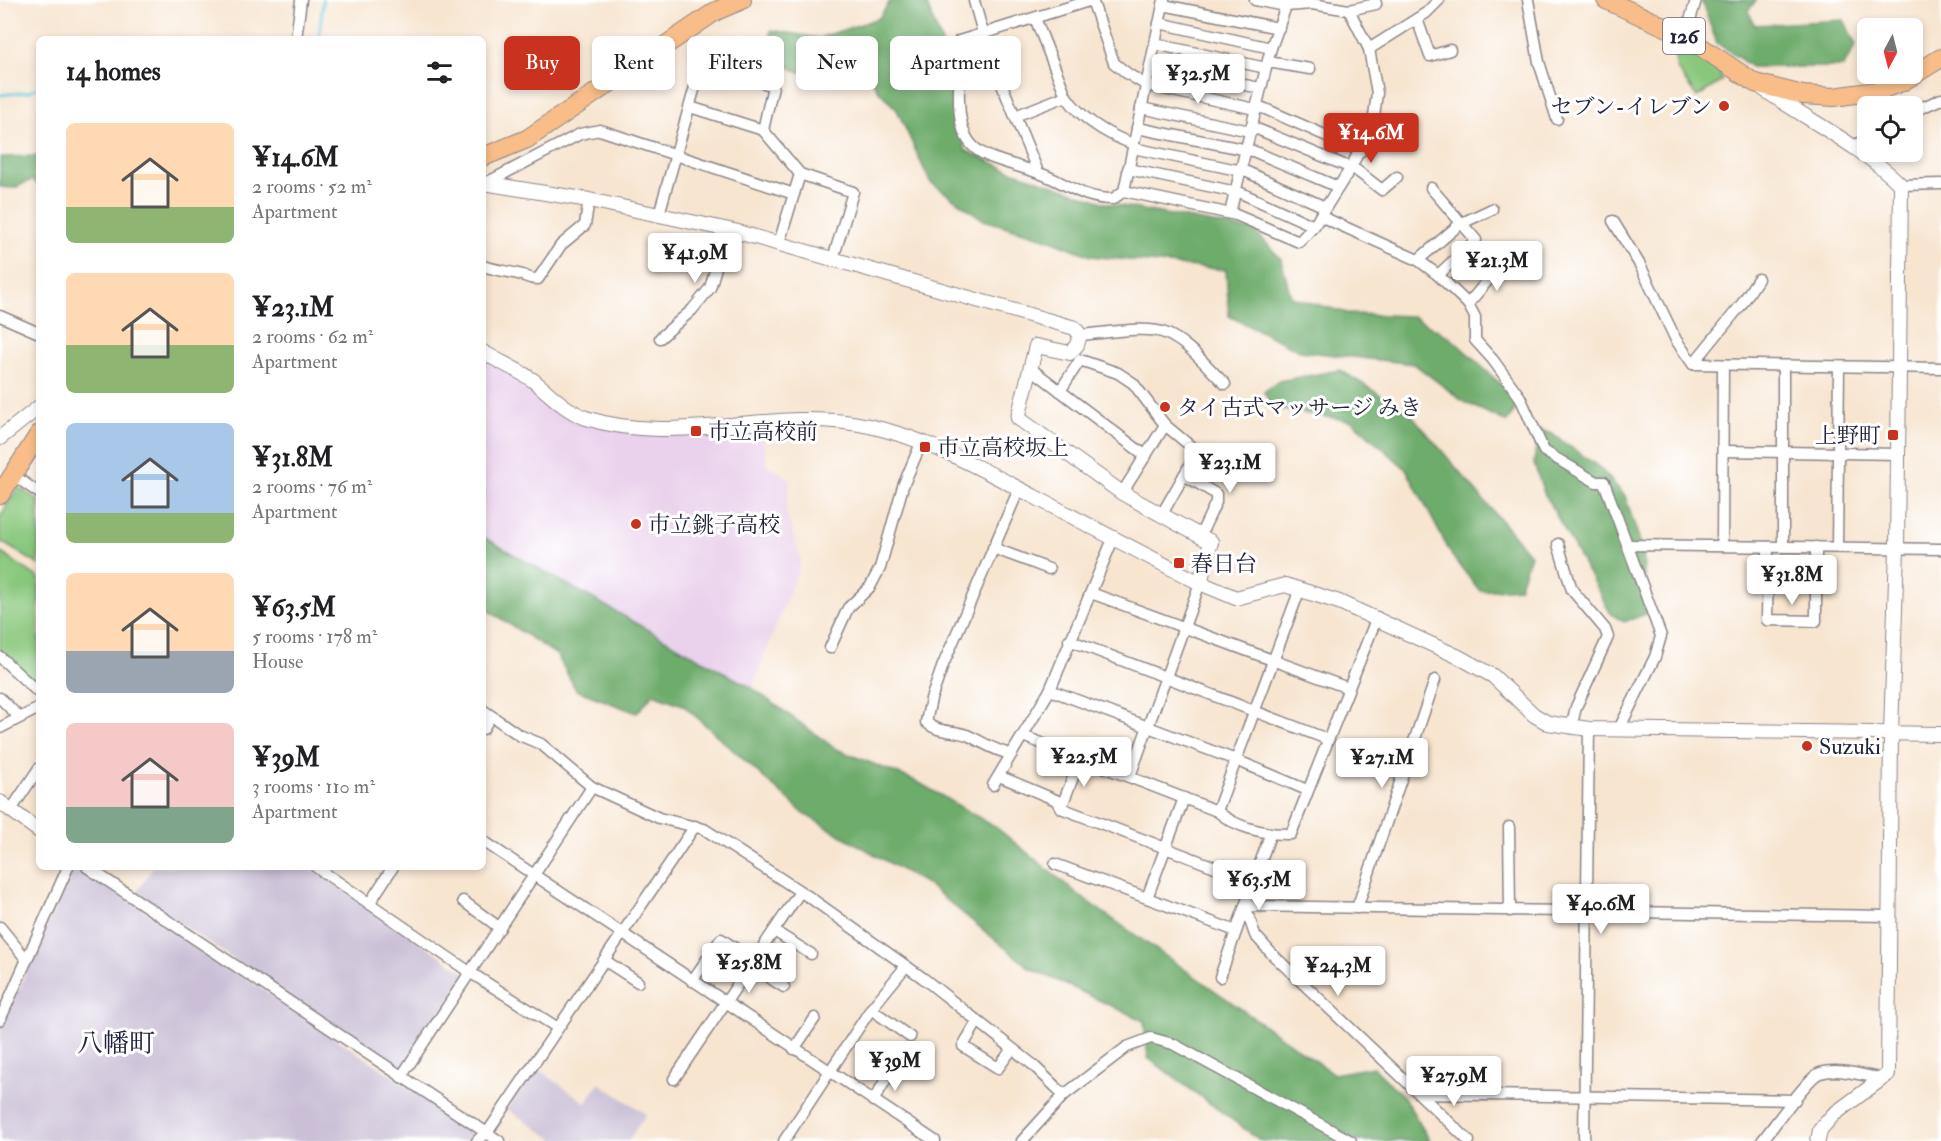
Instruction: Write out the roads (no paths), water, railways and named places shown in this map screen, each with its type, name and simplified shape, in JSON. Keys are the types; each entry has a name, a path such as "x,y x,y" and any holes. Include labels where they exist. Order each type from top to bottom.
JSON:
{"highway":[{"path":"486,156 527,139 716,11 742,0"},
{"name":"126","path":"1606,0 1685,37 1755,83 1803,95 1833,97 1877,91 1902,82 1941,58"},
{"path":"0,495 36,439"}],"street":[{"path":"296,36 301,0"},
{"path":"1349,10 1369,49 1377,93 1372,124 1362,151 1314,226 1299,242 1230,213 1124,192 1113,199 1099,199 1069,189 1038,172 995,161 971,145 966,136 960,108 959,86 967,64 959,41 1092,0 1114,63 1146,86 1255,109 1263,108 1362,151"},
{"path":"1255,0 1286,6 1312,4 1349,10 1376,4 1376,0"},
{"path":"1369,49 1417,19 1439,0"},
{"path":"1528,0 1539,62 1557,118"},
{"path":"1685,37 1696,0"},
{"path":"974,1 982,34 1038,172"},
{"path":"1124,192 1164,2 1279,28"},
{"path":"1230,213 1270,48 1286,6"},
{"path":"1035,18 1066,96 1088,120 1133,146 1247,172 1418,260 1438,275 1468,304 1475,317 1475,340 1520,397 1544,451 1596,482 1605,483 1661,636 1655,657 1619,729"},
{"path":"1417,19 1430,56 1450,50"},
{"path":"1159,23 1270,48"},
{"path":"1155,44 1267,65 1310,69"},
{"path":"659,214 702,62 773,86 763,130"},
{"path":"1150,66 1260,88"},
{"path":"1755,83 1801,115 1855,146 1901,185 1941,184"},
{"path":"1015,116 1066,96"},
{"path":"1923,107 1941,99"},
{"path":"690,107 763,130 800,174 853,192 833,259"},
{"path":"1141,108 1250,130 1257,129 1356,170 1382,190 1397,177"},
{"path":"1137,128 1245,149 1338,187"},
{"path":"486,182 580,134 600,130 794,194"},
{"path":"1128,169 1235,192 1314,226"},
{"path":"779,243 800,174"},
{"path":"486,183 659,214 779,243 1075,328 1080,335"},
{"path":"1818,1141 1820,1130 1833,1115 1850,1105 1888,1074 1891,734 1897,548 1897,368 1901,185"},
{"path":"1431,188 1476,240 1438,275"},
{"path":"486,267 502,273 520,274 532,280 538,279 561,245 585,225 589,200"},
{"path":"1418,260 1460,224 1492,209"},
{"path":"1613,221 1640,265 1676,340 1694,364"},
{"path":"660,338 692,310 710,288 727,230"},
{"path":"1468,304 1504,261"},
{"path":"1694,364 1741,305 1758,279"},
{"path":"0,316 36,332"},
{"path":"1080,335 1141,330 1163,332 1184,344 1225,384"},
{"path":"1080,335 1077,345 1070,353 1036,346 1018,418 1122,493 1212,542 1200,583 1131,776"},
{"path":"486,354 532,380 578,415 602,423 648,429 794,419 834,420 868,426 922,441 1200,583 1236,598 1278,586 1300,589 1377,617 1493,676 1534,715 1548,723 1589,729 1941,734"},
{"path":"1060,391 1080,360 1118,373 1133,383 1165,425 1194,449 1195,456 1162,514"},
{"path":"1694,364 1941,368"},
{"path":"1722,546 1723,365"},
{"path":"1783,366 1783,547"},
{"path":"1837,547 1839,367"},
{"path":"1030,368 1146,456"},
{"path":"0,438 36,409"},
{"path":"1122,493 1165,425"},
{"path":"830,648 848,608 870,587 880,568 903,486 922,441"},
{"path":"1723,451 1897,454"},
{"path":"13,475 36,491"},
{"path":"1184,475 1216,494 1216,502 1200,536"},
{"path":"1011,754 995,751 966,735 932,727 926,722 943,665 1019,489"},
{"path":"1113,538 1050,690 996,781 1056,800 1061,808 1254,882"},
{"path":"1558,544 1572,590 1605,629 1608,637 1576,707 1571,728"},
{"path":"1627,545 1941,549"},
{"path":"1768,547 1767,620 1816,621 1816,547"},
{"path":"993,548 1049,569"},
{"path":"1217,811 1300,589"},
{"path":"1090,592 1185,625 1348,688"},
{"path":"1023,735 1131,776 1217,811 1224,818 1270,835 1291,834 1377,617"},
{"path":"1069,640 1327,739"},
{"path":"0,657 36,690"},
{"path":"1357,908 1435,680"},
{"path":"1050,690 1236,760 1307,790"},
{"path":"0,698 19,717"},
{"path":"0,728 36,709"},
{"path":"487,713 519,735 541,744 592,787 659,818 705,829 906,966 1012,1049 1064,1095"},
{"path":"1584,1141 1589,729"},
{"path":"1061,808 1081,757"},
{"path":"36,771 6,806 36,829"},
{"path":"401,1077 592,787"},
{"path":"1147,898 1184,798"},
{"path":"477,1141 486,1132 558,1028 695,826"},
{"path":"1509,827 1510,911"},
{"path":"1220,977 1270,835"},
{"path":"486,843 935,1141"},
{"path":"1055,864 1236,931"},
{"path":"0,1020 67,870"},
{"path":"91,870 499,1141"},
{"path":"320,870 471,973 558,1028"},
{"path":"369,904 391,870"},
{"path":"674,1079 800,892"},
{"path":"463,901 500,928"},
{"path":"1245,906 1890,916"},
{"path":"1245,906 1255,935 1272,954 1469,1141"},
{"path":"0,927 27,960"},
{"path":"774,931 811,954"},
{"path":"692,981 721,939 784,987"},
{"path":"604,960 638,982"},
{"path":"784,1141 871,1009 906,966"},
{"path":"871,1009 910,1037"},
{"path":"794,1049 815,1018"},
{"path":"977,1022 963,1046 998,1068 1012,1049"},
{"path":"1024,1140 1064,1095 1127,1047 1151,1038 1173,1044 1351,1141"},
{"path":"873,1101 893,1068"},
{"path":"1762,1141 1808,1082 1819,1073 1840,1071 1881,1078"},
{"path":"1420,1094 1796,1100"}],"waterway":[{"path":"319,36 323,0"},
{"path":"0,95 28,92 36,88"}],"place":[{"name":"セブン-イレブン","path":"1724,106"},
{"name":"タイ古式マッサージ みき","path":"1165,407"},
{"name":"市立高校前","path":"696,431"},
{"name":"上野町","path":"1893,435"},
{"name":"市立高校坂上","path":"925,447"},
{"name":"市立銚子高校","path":"636,524"},
{"name":"春日台","path":"1179,563"},
{"name":"Suzuki","path":"1807,746"}],"district":[{"name":"八幡町","path":"116,1043"}]}
